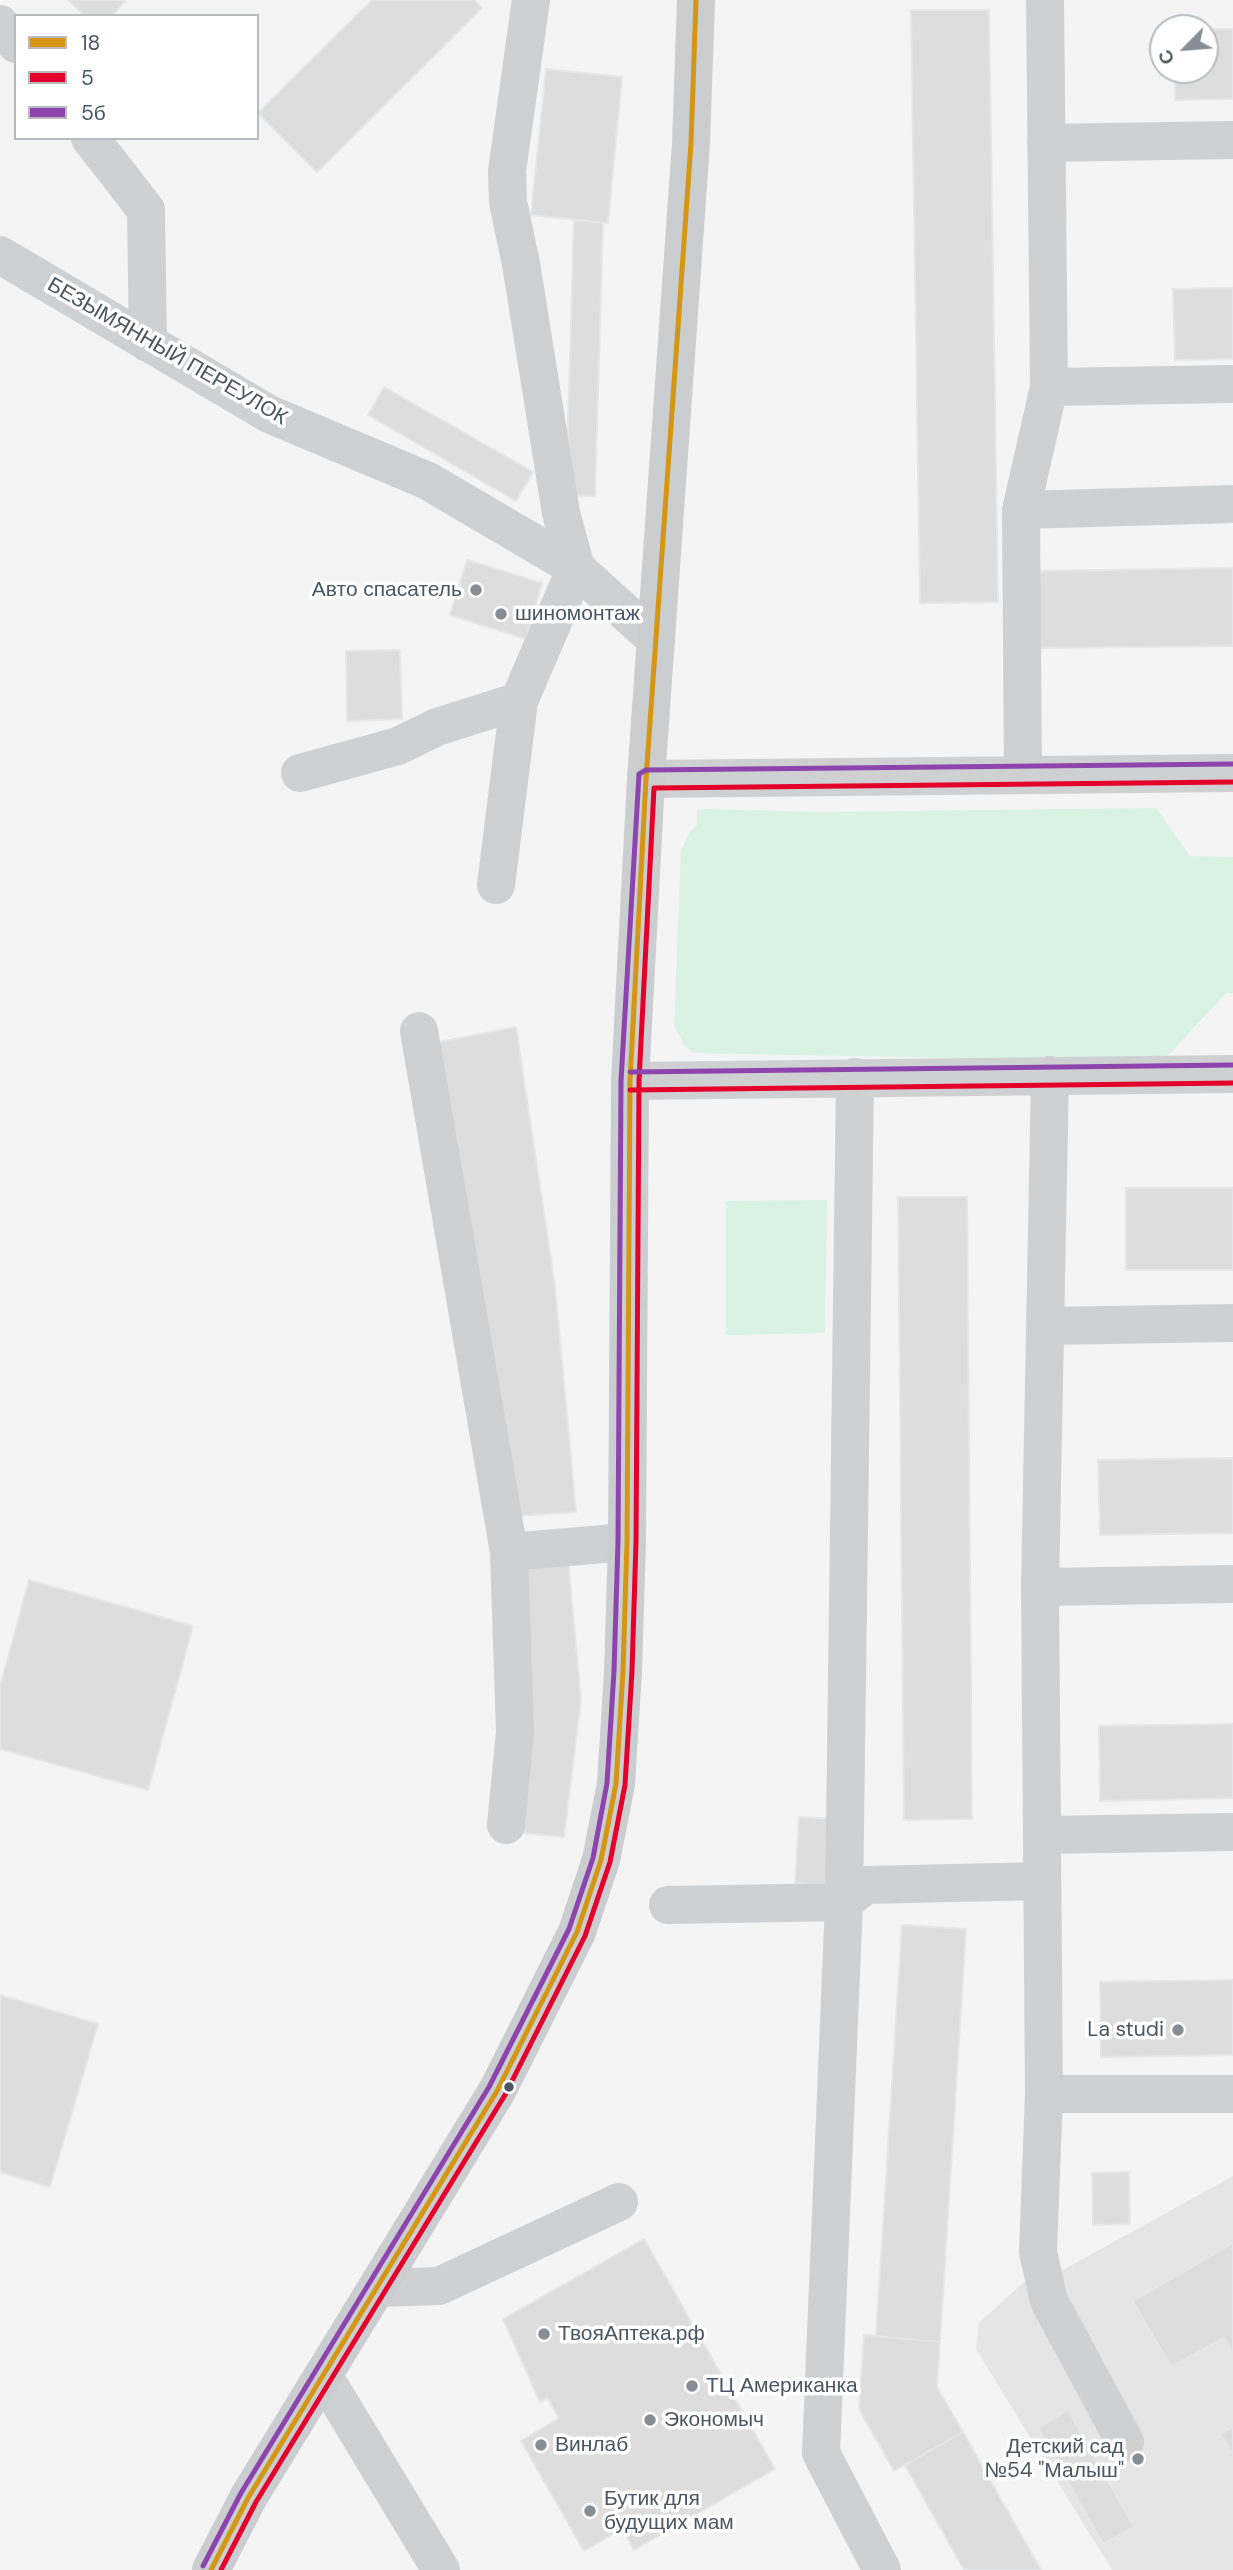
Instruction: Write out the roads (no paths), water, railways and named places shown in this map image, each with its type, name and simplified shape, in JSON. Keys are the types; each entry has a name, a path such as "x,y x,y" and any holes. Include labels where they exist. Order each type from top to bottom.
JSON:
{"main road":[{"path":"211,2570 248,2498 497,2091 577,1932 601,1860 616,1784 624,1671 627,1542 630,1081 646,779 691,143 696,0"}],"street":[{"path":"496,885 519,701 576,568 561,513 521,264 508,202 507,171 531,0"},
{"path":"1023,774 1021,510 1049,387 1045,0"},
{"path":"0,24 14,42"},
{"path":"92,140 146,210 148,342"},
{"path":"1045,143 1233,140"},
{"name":"БЕЗЫМЯННЫЙ ПЕРЕУЛОК","path":"0,255 269,414 428,481 576,568 656,639"},
{"path":"1049,387 1233,384"},
{"path":"1021,510 1233,504"},
{"path":"300,773 398,746 437,727 519,701"},
{"path":"646,779 1233,773"},
{"path":"419,1031 509,1552 515,1731 506,1825"},
{"path":"630,1081 1233,1074"},
{"path":"1050,1075 1040,1587 1044,2094 1038,2252 1049,2301 1125,2442"},
{"path":"855,1077 844,1902 821,2453 882,2570"},
{"path":"1045,1326 1233,1323"},
{"path":"509,1552 627,1542"},
{"path":"1040,1587 1233,1584"},
{"path":"1042,1835 1233,1832"},
{"path":"668,1905 844,1902 866,1885 1042,1881"},
{"path":"1044,2094 1233,2094"},
{"path":"377,2288 439,2286 619,2202"},
{"path":"323,2375 441,2570"}],"place":[{"name":"Авто спасатель","path":"476,590"},
{"name":"шиномонтаж","path":"501,614"},
{"name":"La studi","path":"1178,2030"},
{"name":"ТвояАптека.рф","path":"544,2334"},
{"name":"ТЦ Американка","path":"692,2386"},
{"name":"Экономыч","path":"650,2420"},
{"name":"Винлаб","path":"541,2445"},
{"name":"Детский сад №54 \"Малыш\"","path":"1138,2459"},
{"name":"Бутик для будущих мам","path":"590,2511"}]}
